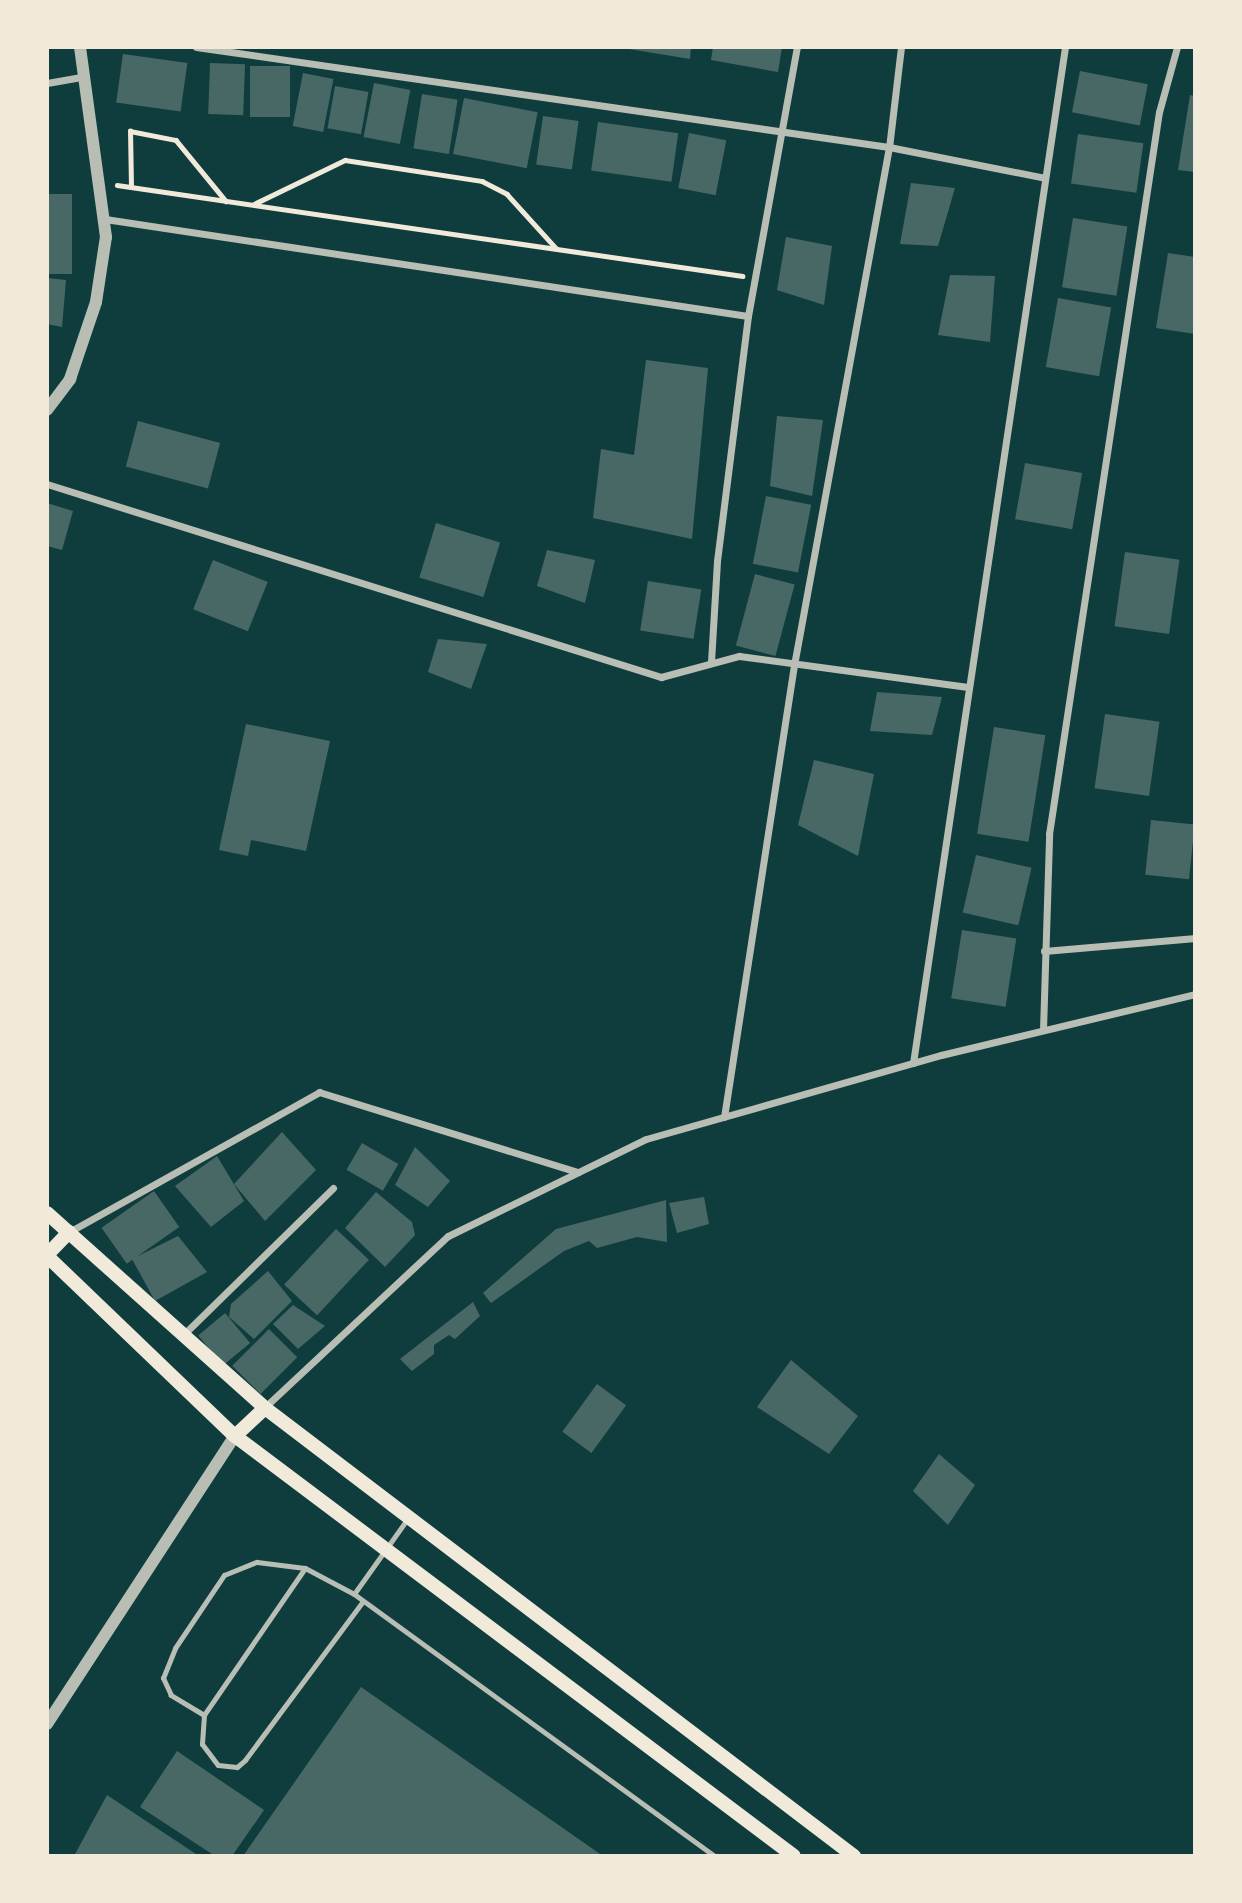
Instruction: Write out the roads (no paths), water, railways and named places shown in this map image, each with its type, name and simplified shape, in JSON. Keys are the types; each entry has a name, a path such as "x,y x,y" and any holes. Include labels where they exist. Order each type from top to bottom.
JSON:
{"main road":[{"path":"47,1213 265,1408 854,1856"},
{"path":"69,1232 47,1256 235,1436 794,1856"},
{"path":"235,1436 265,1408"}],"street":[{"path":"47,410 70,379 96,302 105,219 102,183 80,47"},
{"path":"196,47 889,147 1045,178"},
{"path":"711,662 717,561 748,316 797,47"},
{"path":"724,1117 794,664 889,147 901,47"},
{"path":"913,1063 1065,47"},
{"path":"1043,1030 1049,834 1159,111 1178,47"},
{"path":"47,83 85,76"},
{"path":"105,219 748,316"},
{"path":"47,485 661,677 689,674 711,662 739,656 968,687"},
{"path":"1044,951 1195,938"},
{"path":"265,1408 448,1236 646,1139 913,1063 1195,994"},
{"path":"69,1232 320,1092 579,1172"},
{"path":"183,1335 333,1188"},
{"path":"47,1724 235,1436"}],"lane":[{"path":"354,1594 383,1547 408,1517"},
{"path":"204,1715 163,1685 167,1662 196,1615 234,1569 257,1562 305,1568 354,1594 715,1856"},
{"path":"305,1568 204,1715 204,1750 218,1765 237,1767 317,1670 363,1601"}]}
